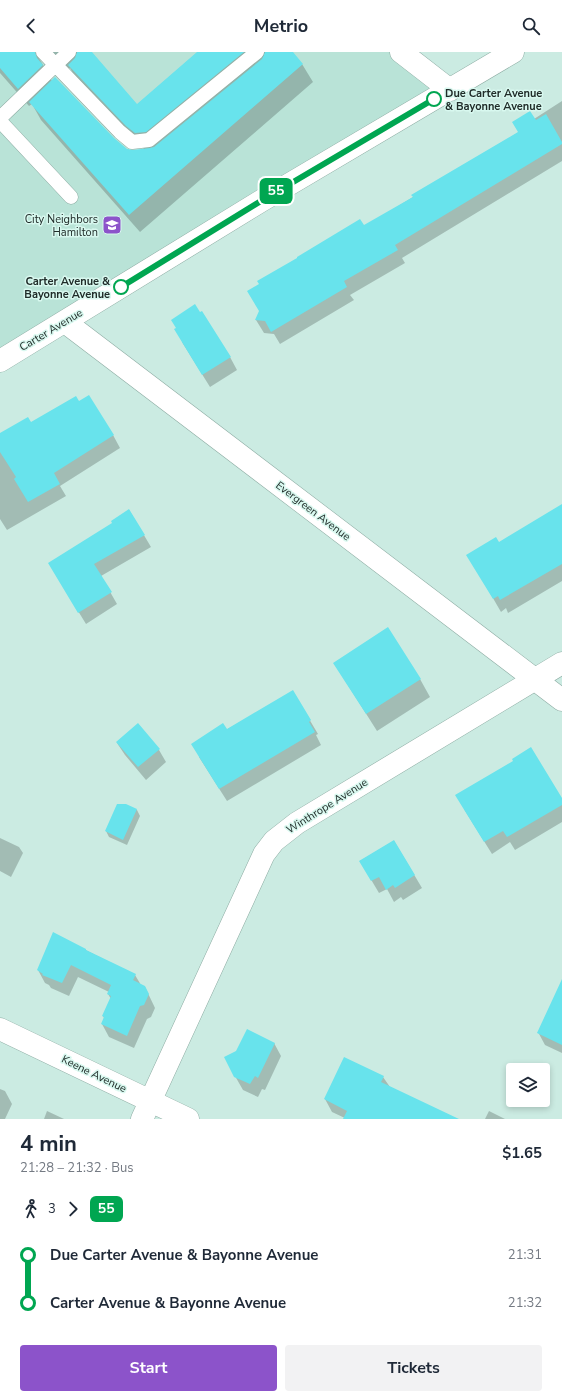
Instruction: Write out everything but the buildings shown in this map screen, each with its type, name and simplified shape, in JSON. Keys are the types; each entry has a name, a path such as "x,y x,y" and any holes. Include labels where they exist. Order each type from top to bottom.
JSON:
{"street":[{"path":"401,52 450,90"},
{"name":"Carter Avenue","path":"0,361 261,201 513,52"},
{"name":"Evergreen Avenue","path":"65,322 562,700"},
{"name":"Winthrope Avenue","path":"146,1110 264,854 274,841 297,822 562,663"},
{"name":"Keene Avenue","path":"0,1029 146,1110 188,1119"}],"lane":[{"path":"43,52 120,132 132,142 149,140 257,52"},
{"path":"69,52 0,120 71,197"}],"shaded area":[{"name":"City Neighbors Hamilton","path":"0,52 401,52 450,90 0,361"}],"bus line":[{"name":"55","path":"121,287 261,201 434,99"}],"place":[{"name":"Due Carter Avenue & Bayonne Avenue","path":"434,99"},
{"name":"City Neighbors Hamilton","path":"112,225"},
{"name":"Carter Avenue & Bayonne Avenue","path":"121,287"}]}
